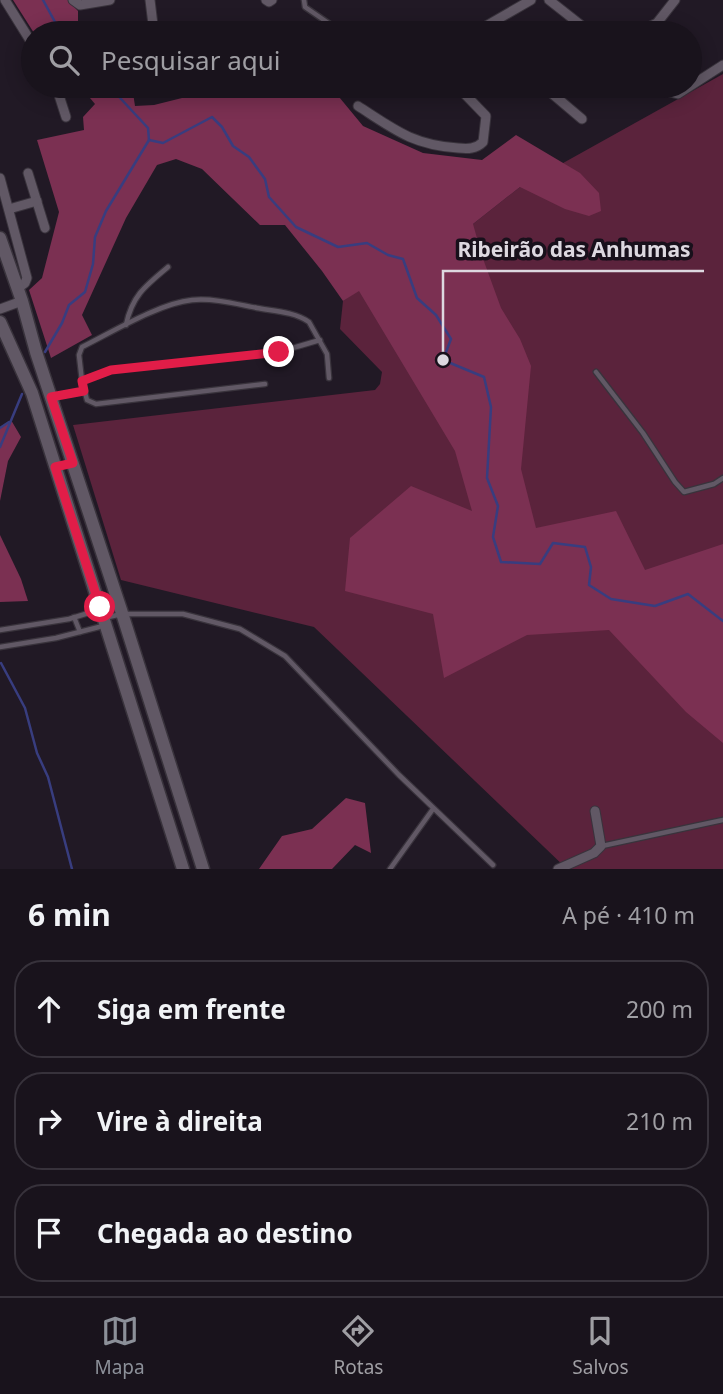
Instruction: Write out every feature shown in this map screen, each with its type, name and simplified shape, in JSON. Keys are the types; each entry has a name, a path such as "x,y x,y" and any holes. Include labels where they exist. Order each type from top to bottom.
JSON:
{"street":[{"path":"5,0 21,26"},
{"path":"73,0 80,5 110,0"},
{"path":"150,0 153,21"},
{"path":"266,0 272,0"},
{"path":"497,21 531,0"},
{"path":"550,0 576,21"},
{"path":"659,21 675,0"},
{"path":"702,78 723,65"},
{"path":"60,98 66,117"},
{"path":"358,106 400,134 426,144 478,147 484,138 486,116 470,98"},
{"path":"557,98 582,118"},
{"path":"28,173 45,228"},
{"path":"0,178 27,278 25,284 16,282 9,271 0,271"},
{"path":"9,209 37,201"},
{"path":"0,238 203,869"},
{"path":"0,309 22,301"},
{"path":"0,323 22,369 55,467 99,618 183,869"},
{"path":"55,467 73,463"},
{"path":"558,869 594,853 601,846 595,811"}],"lane":[{"path":"304,0 305,7 325,21"},
{"path":"126,326 135,298 168,267"},
{"path":"265,384 96,404 87,400 84,391 79,350 173,303 213,300 291,314 309,322 327,354 329,378"},
{"path":"82,381 111,370 279,352 320,340"},
{"path":"596,372 684,492 714,484 723,478"},
{"path":"51,397 84,391"},
{"path":"0,631 74,617 99,618 122,614 183,614 240,629 285,656 433,808 493,865"},
{"path":"74,617 80,632"},
{"path":"0,648 80,632 99,618"},
{"path":"390,869 433,808"},
{"path":"601,846 723,820"}],"shaded area":[{"path":"13,0 68,0 78,11 78,21 26,21"},
{"path":"723,74 723,869 567,869 314,627 121,580 73,425 375,390 380,384 382,372 340,329 343,301 403,259 473,224 520,187 680,98 702,98 702,86"},
{"path":"90,98 134,98 135,106 154,105 182,98 340,98 363,126 423,153 482,160 516,135 580,173 599,193 601,211 589,216 565,209 520,187 473,224 501,308 520,339 531,366 521,469 536,528 616,511 645,570 723,544 723,743 686,712 609,630 527,635 444,678 433,614 345,591 350,538 411,486 472,511 455,451 359,291 343,301 285,225 260,225 202,169 176,159 157,165 126,218 82,315 92,335 51,358 29,290 42,278 59,212 37,140 84,130 83,117 95,104"},
{"path":"11,420 21,437 8,461 0,501 0,428"},
{"path":"0,535 21,579 28,601 0,602"},
{"path":"346,798 365,803 371,853 355,845 332,869 259,869 282,836 312,829"}],"waterway":[{"path":"43,0 54,21"},
{"path":"120,98 148,128 149,140 163,143 212,117 222,127 233,146 249,157 265,179 269,197 296,227 338,247 367,243 388,255 403,259 417,298 436,315 451,339 443,360 484,377 491,407 487,478 498,506 493,537 501,562 540,564 553,543 585,547 591,567 589,585 611,599 655,606 688,594 723,621"},
{"path":"45,352 69,305 85,292 93,264 95,237 106,211 149,140"},
{"path":"0,447 22,394"},
{"path":"0,428 9,422"},
{"path":"1,663 25,708 37,753 48,777 72,869"}],"place":[{"name":"Ribeirão das Anhumas","path":"443,360"}],"route":[{"path":"100,607 55,467 73,463 51,397 66,392 84,391 82,381 111,370 279,352"}]}
